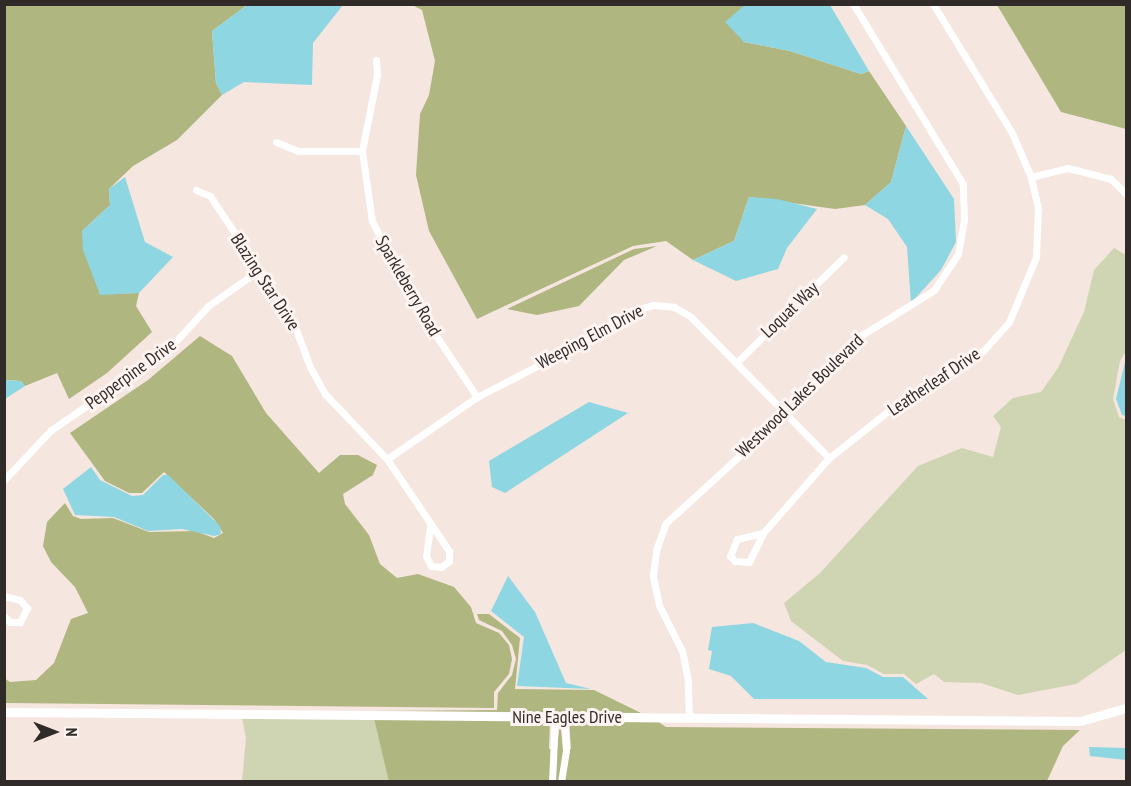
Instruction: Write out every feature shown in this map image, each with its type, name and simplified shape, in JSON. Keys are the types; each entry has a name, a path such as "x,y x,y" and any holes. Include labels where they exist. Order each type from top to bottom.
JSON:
{"street":[{"name":"Westwood Lakes Boulevard","path":"689,717 688,681 682,651 659,604 653,576 656,550 666,523 787,412 857,338 934,290 958,254 964,219 963,184 853,4"},
{"name":"Leatherleaf Drive","path":"763,533 737,539 730,556 735,561 749,562 763,533 829,458 887,412 983,351 1009,322 1036,257 1038,208 1031,177 1012,133 933,4"},
{"name":"Sparkleberry Road","path":"376,60 377,75 362,151 368,205 379,238 409,295 477,397"},
{"path":"276,142 294,150 362,151"},
{"path":"1031,177 1068,168 1111,179 1126,194"},
{"name":"Blazing Star Drive","path":"196,190 210,196 292,319 310,367 325,394 387,459 449,551 448,561 441,567 431,566 426,556 430,526"},
{"name":"Loquat Way","path":"736,363 844,257"},
{"name":"Pepperpine Drive","path":"4,480 51,430 167,351 208,306 259,270"},
{"name":"Weeping Elm Drive","path":"387,459 477,397 581,343 631,311 653,305 684,311 787,412 829,458"},
{"path":"4,596 20,600 27,608 20,622 10,622 4,616"},
{"name":"Nine Eagles Drive","path":"4,712 1080,721 1126,708"},
{"path":"552,782 560,717"},
{"path":"560,717 566,750 561,782"}],"green space":[{"path":"5,5 247,5 212,31 216,83 222,95 177,140 133,166 109,189 110,205 82,231 100,294 139,293 136,306 152,332 107,373 69,399 57,373 25,386 21,381 5,380"},
{"path":"412,5 746,5 744,42 790,51 861,74 869,71 906,126 891,182 865,205 835,209 749,197 734,241 693,260 666,241 633,246 477,319 429,231 416,175 420,114 429,95 435,61 422,10"},
{"path":"997,5 1126,5 1126,129 1061,112"},
{"path":"657,246 624,260 579,306 537,315 507,309 634,249"},
{"path":"1114,248 1126,255 1126,351 1120,361 1113,399 1119,417 1126,420 1126,650 1076,684 1018,695 981,683 944,682 934,674 916,684 904,674 884,674 867,665 843,661 791,621 784,603 820,573 918,466 962,448 993,457 1001,427 993,416 1013,398 1041,392 1058,368 1084,312 1094,270"},
{"path":"200,336 232,356 266,413 319,473 340,455 358,455 377,465 373,475 343,494 345,504 369,535 380,564 397,578 418,574 454,587 471,607 476,623 499,633 509,645 512,659 509,674 494,692 494,708 5,703 4,678 10,682 36,680 54,663 71,619 88,613 75,587 51,562 43,546 47,522 65,503 73,516 81,519 113,518 149,532 195,531 214,538 223,533 214,519 164,472 142,493 129,493 105,481 70,433 148,380"},
{"path":"477,614 489,614 520,638 515,689 594,690 641,713 372,711 497,710 498,693 512,675 516,659 512,645 502,631 479,620"},
{"path":"242,718 374,719 389,781 242,782 246,738"},
{"path":"374,719 550,721 549,749 557,750 560,721 563,750 571,749 569,721 657,721 666,727 1080,730 1063,746 1047,781 389,782"}],"water":[{"path":"746,4 830,5 869,71 861,74 790,51 744,42 725,22"},
{"path":"247,5 343,5 313,43 312,85 244,82 222,95 216,83 212,31"},
{"path":"906,126 954,199 956,242 941,270 911,303 907,247 888,219 865,205 891,182"},
{"path":"125,177 145,242 173,257 139,293 100,295 83,250 82,231 110,205 109,189"},
{"path":"749,197 777,199 817,209 787,248 778,269 736,281 693,260 734,241"},
{"path":"1126,358 1126,416 1122,415 1116,399"},
{"path":"5,380 21,381 25,386 5,399"},
{"path":"589,402 628,413 505,493 492,487 489,461"},
{"path":"91,467 100,480 132,496 143,495 163,475 168,475 220,526 221,534 214,536 182,529 148,531 114,517 75,515 63,489"},
{"path":"508,576 535,612 566,683 591,689 517,686 524,637 491,611"},
{"path":"753,623 799,641 826,662 866,668 883,677 903,677 928,699 754,699 731,676 709,669 712,651 708,650 712,627"},
{"path":"1089,747 1126,748 1126,760 1090,756"}]}
